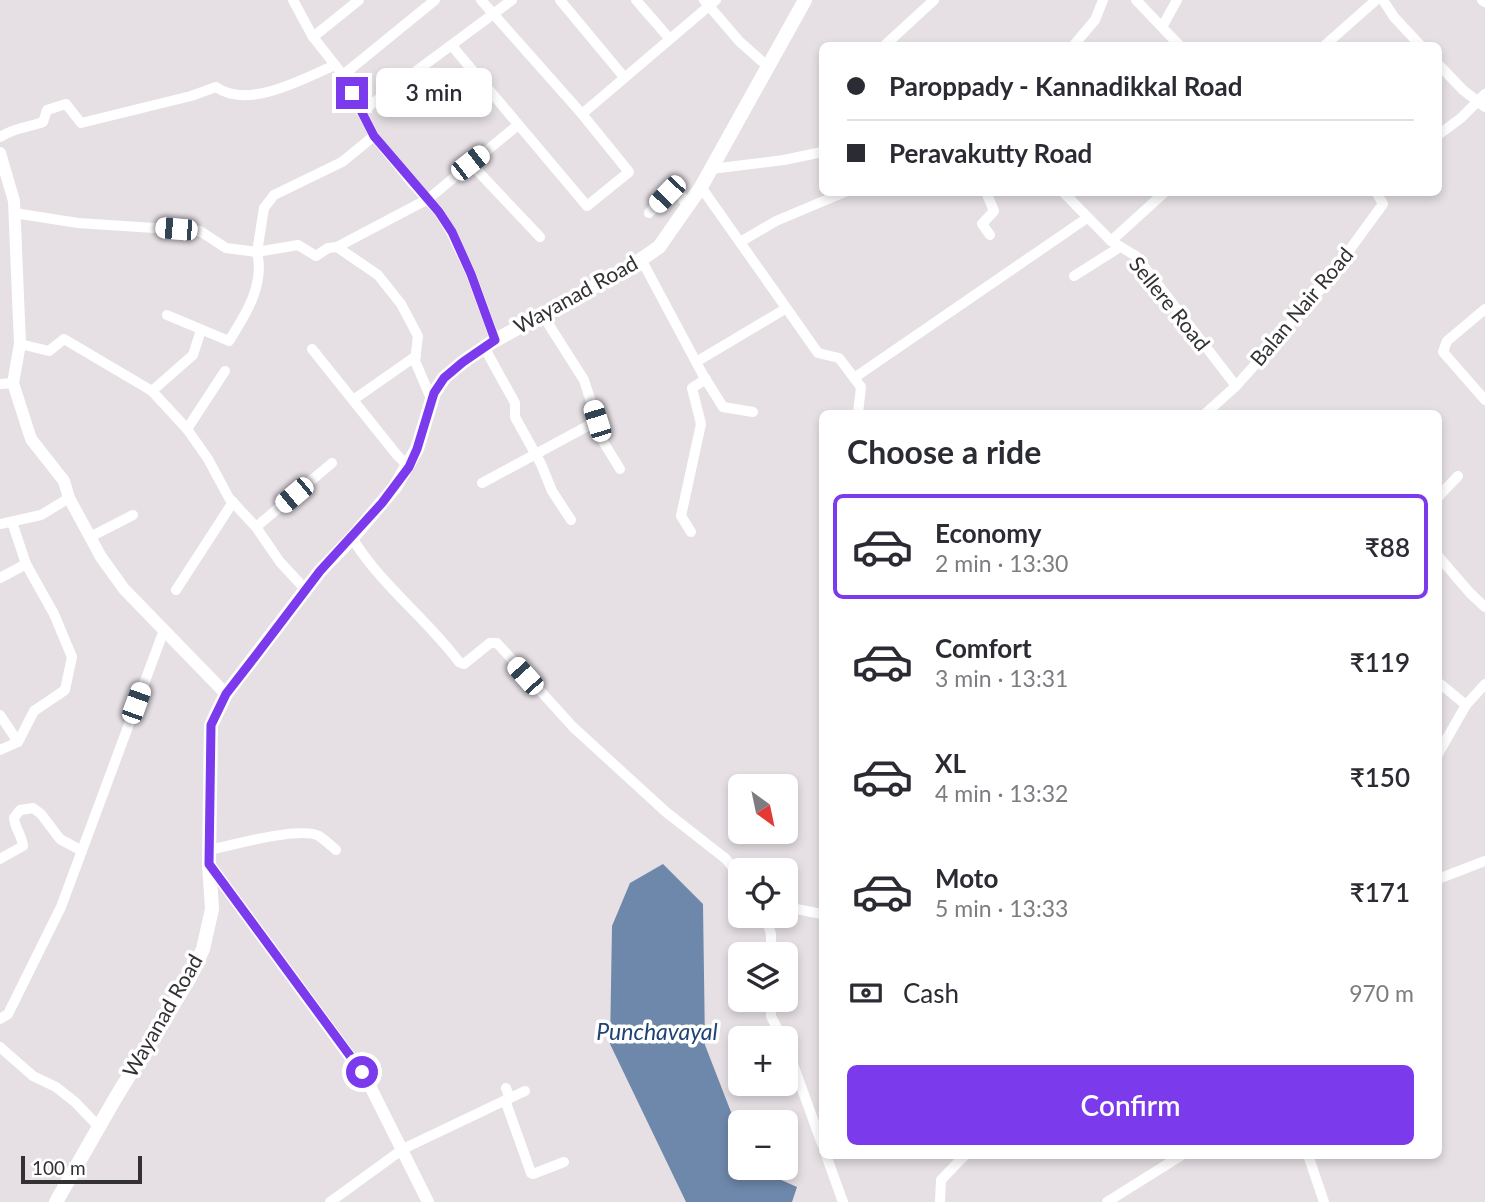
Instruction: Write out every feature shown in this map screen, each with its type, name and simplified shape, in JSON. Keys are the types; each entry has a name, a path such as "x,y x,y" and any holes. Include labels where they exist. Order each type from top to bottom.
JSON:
{"highway":[{"name":"Wayanad Road","path":"56,1202 189,979 203,949 212,909 209,857 211,725 226,694 306,590 395,487 409,467 432,401 444,378 489,344 659,247 701,187 805,0"}],"main road":[{"path":"0,153 13,201 20,344 7,384 31,439 64,481 69,498 90,537 124,589 226,694"},
{"path":"209,857 367,1080 428,1202"}],"street":[{"path":"293,0 313,37 339,69 374,136 428,199 452,232 471,274 489,344 515,403 515,417 536,454 552,491 571,520"},
{"path":"313,37 359,0"},
{"path":"339,69 425,0"},
{"path":"0,137 15,127 43,122 47,110 66,104 81,123 191,96 216,87 249,97 298,82 339,69 435,0"},
{"path":"452,46 587,206 629,172 582,114 481,0"},
{"path":"361,113 512,0"},
{"path":"559,0 624,77"},
{"path":"636,0 669,38"},
{"path":"888,42 933,0"},
{"path":"1076,42 1095,20 1103,0"},
{"path":"1136,0 1176,42"},
{"path":"1162,27 1177,0"},
{"path":"1329,42 1376,0"},
{"path":"1382,0 1394,18 1417,42"},
{"path":"582,114 710,2 739,41 767,66"},
{"path":"1442,67 1483,101 1442,132"},
{"path":"14,212 78,223 200,231 226,248 257,252 298,245 316,256 428,199 517,125"},
{"path":"167,315 229,341 252,304 261,267 257,252 264,208 274,195 342,162 374,136"},
{"path":"711,169 819,153"},
{"path":"470,163 540,237"},
{"path":"701,187 817,353 839,358 861,387 858,410"},
{"path":"649,214 667,194 679,191 687,206"},
{"path":"740,242 776,221 835,196"},
{"path":"988,196 994,211 982,224 990,235"},
{"name":"Sellere Road","path":"1067,196 1116,244 1136,256 1236,386"},
{"path":"1074,276 1116,244 1161,196"},
{"name":"Balan Nair Road","path":"1236,386 1334,275 1383,204 1378,196"},
{"path":"854,378 1087,218"},
{"path":"337,247 378,275 401,304 418,336 415,361 432,401"},
{"path":"641,259 723,407 753,412"},
{"path":"696,362 785,309"},
{"path":"1485,309 1447,341 1443,352 1485,400"},
{"path":"542,314 584,380 604,443 620,469"},
{"path":"152,391 193,355 201,330"},
{"path":"20,344 48,351 64,339 152,391 187,429 233,502 257,527 280,562 306,590"},
{"path":"312,349 409,467"},
{"path":"353,400 416,356"},
{"path":"187,429 225,371"},
{"path":"691,532 681,516 701,424 692,388 706,379"},
{"path":"1209,410 1236,386"},
{"path":"482,483 597,421"},
{"path":"257,527 332,463"},
{"path":"1442,493 1458,476"},
{"path":"0,524 41,515 69,498"},
{"path":"176,590 233,502"},
{"path":"90,537 133,515"},
{"path":"0,750 18,742 34,711 65,690 72,657 54,614 26,564 12,522"},
{"path":"352,538 368,563 437,634 459,662 464,664 490,643 497,643 573,727 666,812 728,862"},
{"path":"1442,561 1485,607"},
{"path":"0,578 26,564"},
{"path":"0,1019 8,1014 61,907 164,630"},
{"path":"1442,747 1466,705 1485,684"},
{"path":"1442,685 1466,705"},
{"path":"0,715 18,742"},
{"path":"1442,740 1451,730"},
{"path":"0,859 23,846 14,818 20,810 33,808 60,839 82,851"},
{"path":"209,857 276,836 303,833 317,835 336,850"},
{"path":"1442,877 1485,861"},
{"path":"798,909 819,913"},
{"path":"0,1047 33,1076 56,1087 75,1101 99,1127"},
{"path":"798,1078 819,1136"},
{"path":"330,1202 402,1149 507,1095 525,1091"},
{"path":"507,1095 531,1172 533,1174 564,1162"},
{"path":"827,1159 843,1202"},
{"path":"940,1202 941,1180 961,1159"},
{"path":"1107,1202 1176,1159"},
{"path":"1309,1159 1324,1202"}],"water":[{"name":"Punchavayal","path":"663,864 703,904 705,1045 730,1110 728,1110 728,1180 781,1180 797,1187 792,1202 686,1202 610,1044 612,926 630,883"}],"route":[{"path":"352,93 374,136 439,212 452,232 471,274 495,340 444,378 434,393 409,467 352,538 320,571 226,694 211,725 209,864 362,1072"}]}
